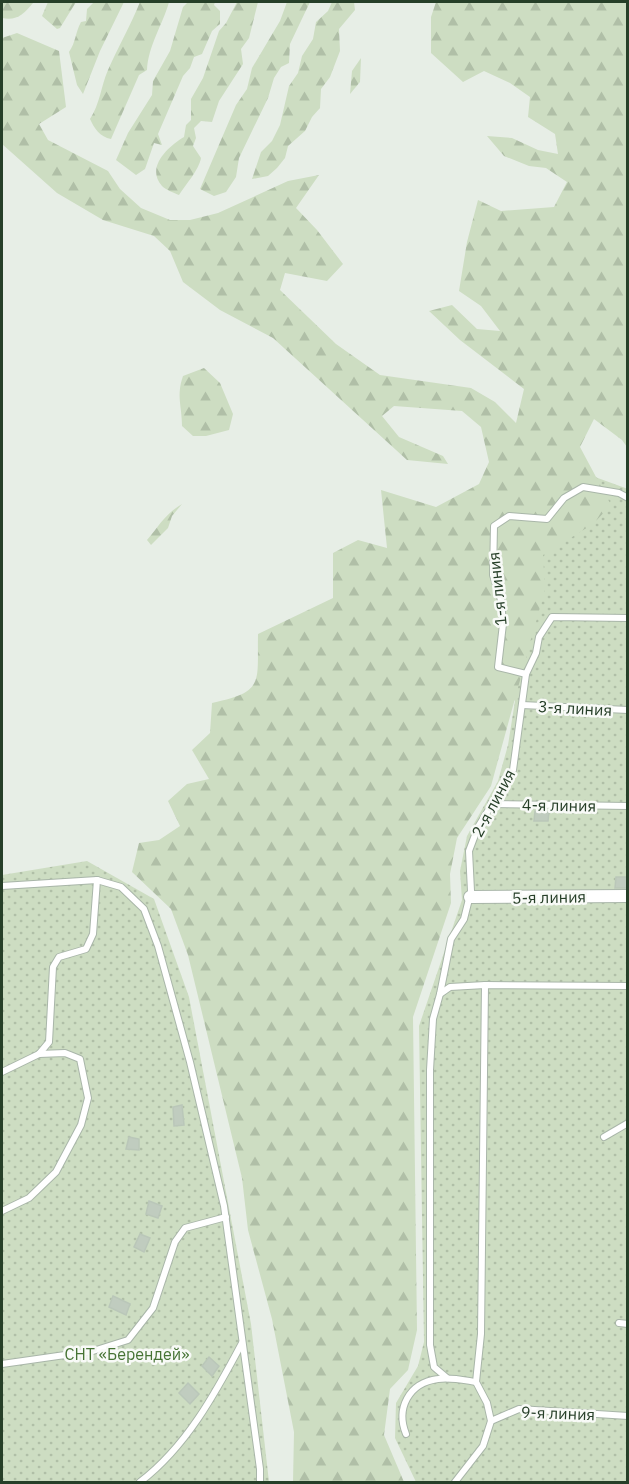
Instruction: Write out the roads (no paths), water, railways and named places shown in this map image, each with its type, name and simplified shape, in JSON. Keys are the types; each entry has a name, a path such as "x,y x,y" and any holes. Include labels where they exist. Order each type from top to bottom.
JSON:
{"street":[{"name":"5-я линия","path":"470,897 627,896"}],"lane":[{"name":"1-я линия","path":"526,674 498,667 503,624 501,600 493,575 494,526 509,516 547,519 564,498 583,487 619,493 627,498"},
{"name":"2-я линия","path":"447,1378 434,1367 430,1345 430,1070 433,1019 451,939 464,920 470,897 469,851 491,804 513,770 526,674 536,653 539,637 552,617 627,618"},
{"name":"3-я линия","path":"522,705 627,710"},
{"name":"4-я линия","path":"491,804 627,806"},
{"path":"39,1054 49,1042 53,967 59,957 86,949 97,910 97,880"},
{"path":"2,886 97,880 121,887 144,909 190,1062 226,1217 260,1482"},
{"path":"440,994 450,987 486,985 627,986"},
{"path":"455,1482 483,1446 491,1421 476,1382 481,1334 483,994 486,985"},
{"path":"2,1072 39,1054 64,1053 80,1059 88,1098 81,1125 57,1172 28,1198 2,1210"},
{"path":"604,1137 627,1123"},
{"path":"2,1364 93,1351 128,1340 153,1308 175,1242 184,1228 226,1217"},
{"path":"619,1323 627,1324"},
{"path":"140,1482 164,1464 190,1431 243,1343"},
{"path":"406,1434 401,1421 403,1402 420,1386 435,1379 447,1378 476,1382"},
{"name":"9-я линия","path":"491,1421 519,1409 627,1416"}],"park label":[{"name":"СНТ «Берендей»","path":"127,1354"}]}
